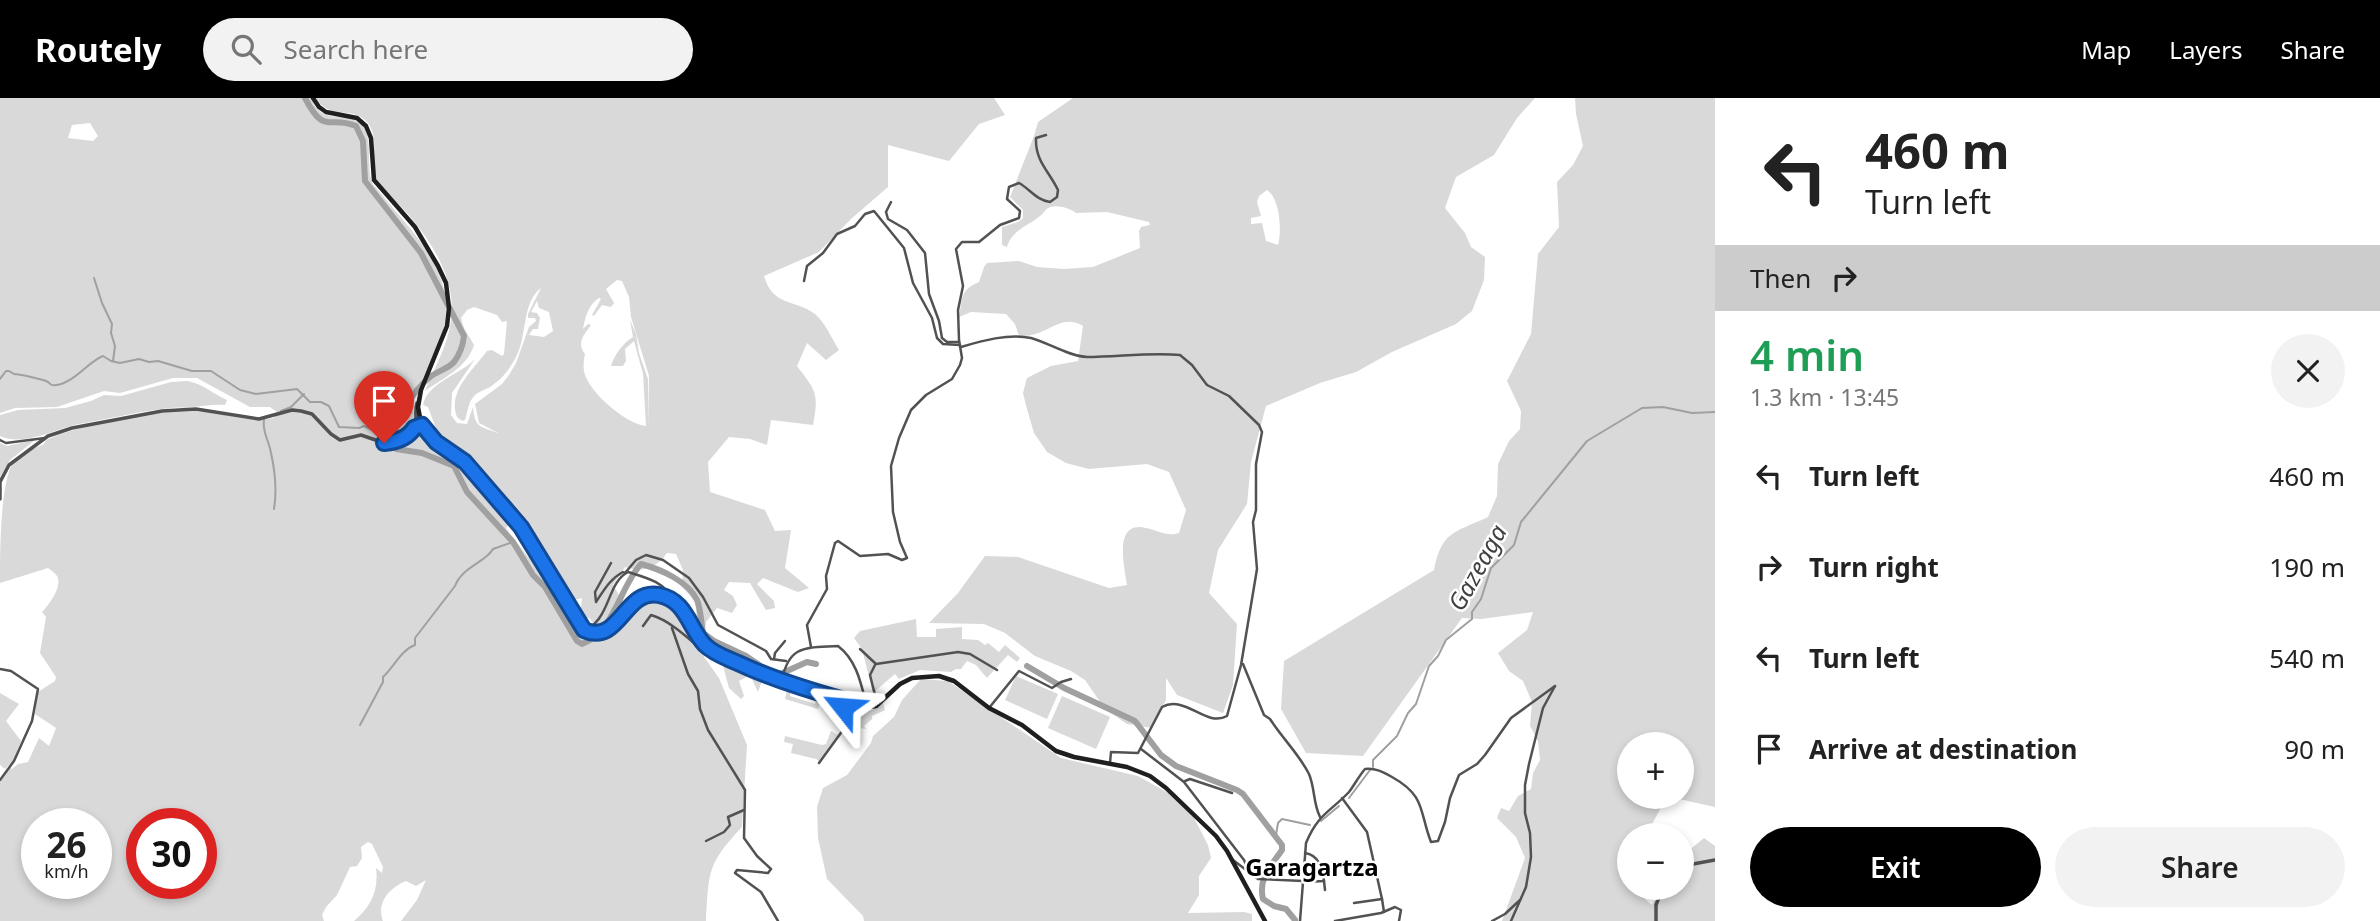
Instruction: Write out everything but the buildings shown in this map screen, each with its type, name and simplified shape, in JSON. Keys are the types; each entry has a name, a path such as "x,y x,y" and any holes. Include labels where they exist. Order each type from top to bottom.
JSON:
{"main road":[{"path":"313,98 326,112 357,118 366,126 370,134 374,180 422,237 442,274 449,301 449,317 443,343 421,390 418,413 422,425 437,442 465,462 521,527 577,622 586,631 595,634 604,632 615,625 632,603 642,597 657,594 671,599 686,614 703,642 720,654 860,706 874,707 904,682 926,675 949,679 989,708 1022,725 1056,751 1140,771 1166,788 1210,830 1231,859 1265,921"}],"street":[{"path":"811,647 807,625 827,589 826,576 835,543 843,543 860,556 888,554 907,558 893,512 891,466 911,410 926,394 955,375 960,365 958,310 963,286 956,249 962,242 979,242 1000,225 1019,218 1020,211 1007,199 1007,192 1014,184 1019,183 1044,201 1050,202 1057,197 1058,190 1042,167 1036,147 1036,138 1045,135"},
{"path":"891,202 887,209 888,218 906,230 926,255 929,294 942,338 960,345"},
{"path":"804,281 807,266 823,253 837,234 856,226 865,214 874,211 904,248 913,283 932,318 940,342 960,345 1022,337 1085,357 1180,355 1192,365 1207,385 1229,396 1259,425 1263,436 1256,464 1256,510 1253,522 1257,569 1242,660 1227,716 1214,718 1177,703 1168,704 1163,707 1141,749 1133,753 1111,751 1110,763"},
{"path":"413,431 415,409 419,400"},
{"path":"0,440 6,443 45,438 72,428 162,411 196,409 254,419 302,411 312,414 340,440 361,435 390,443 422,425"},
{"path":"413,431 437,442"},
{"path":"0,499 0,482 9,464 45,438"},
{"path":"586,631 599,620 613,590 625,573 636,560 646,555 663,560 696,586 718,625 766,651 772,659 786,661"},
{"path":"611,563 594,592 596,602 608,584 620,574 628,572 659,583 667,589 671,599"},
{"path":"642,626 652,615 678,630 709,656 720,654"},
{"path":"672,628 688,674 698,691 700,708 709,733 745,790 744,839 771,870 768,873 737,870 735,873 761,892 778,921"},
{"path":"772,659 786,641"},
{"path":"782,679 786,661 792,655 811,647 838,646 849,655 856,668 865,699 860,706"},
{"path":"860,649 876,664"},
{"path":"876,664 958,652 978,657 997,670"},
{"path":"1242,660 1264,715 1270,719 1300,759 1310,777 1320,817"},
{"path":"875,695 870,675 876,664"},
{"path":"0,669 11,671 38,689 32,721 14,761 0,780"},
{"path":"989,708 1019,671 1033,676 1049,687 1071,679"},
{"path":"1301,920 1305,853 1311,831 1320,817 1366,769 1382,771 1415,793 1428,827 1429,838 1431,842 1438,841 1459,775 1486,755 1511,718 1555,686 1543,708 1525,785 1524,813 1531,848 1527,883 1511,921"},
{"path":"820,763 844,730 844,700"},
{"path":"1141,749 1184,782 1244,860 1251,876"},
{"path":"1184,782 1190,779 1232,793"},
{"path":"1342,797 1367,832 1384,912"},
{"path":"706,841 727,829 730,825 728,817 744,810"},
{"path":"1305,853 1318,860 1325,890"},
{"path":"1231,859 1251,876 1263,880 1324,881"},
{"path":"1694,864 1715,860"},
{"path":"1354,903 1382,899"},
{"path":"1492,921 1505,914 1520,900"},
{"path":"1656,921 1658,900"},
{"path":"1335,921 1384,912 1395,907 1400,908 1399,921"}],"shaded area":[{"path":"0,98 311,98 322,112 349,118 362,125 368,137 373,184 428,252 444,291 446,312 442,335 412,404 415,420 413,427 401,437 420,434 475,476 512,522 506,528 528,557 535,559 582,633 603,637 612,634 637,604 648,598 659,599 677,608 719,678 747,745 742,827 722,850 712,870 706,921 401,921 417,900 426,880 416,886 406,881 389,892 381,908 383,921 354,921 372,898 376,884 376,868 382,873 383,867 372,844 368,842 361,847 362,858 357,866 350,867 337,895 326,907 322,915 324,921 0,921 0,782 10,767 12,769 18,764 28,762 39,738 49,746 56,728 35,714 38,692 55,681 56,677 40,653 46,617 42,612 57,590 57,576 48,568 0,583 3,504 12,464 22,455 44,444 46,440 119,419 194,411 264,419 274,418 277,412 270,407 250,407 197,378 173,378 120,393 104,391 57,407 15,408 0,413","holes":["90,123 98,136 93,141 68,138 72,125"]},
{"path":"316,98 994,98 1005,115 979,124 949,161 888,145 888,187 819,252 764,276 768,286 779,298 819,317 839,350 826,360 807,343 797,366 816,399 813,425 771,420 767,445 750,439 729,437 708,462 710,492 765,510 775,531 791,530 785,568 809,588 798,592 763,578 757,584 774,601 775,608 766,610 750,583 729,582 724,590 733,596 737,605 732,613 717,608 706,622 704,638 698,628 695,601 682,587 683,570 676,554 667,553 649,568 625,567 613,585 623,602 609,625 600,628 590,618 580,617 582,598 571,601 541,550 481,470 472,460 466,459 434,434 437,431 428,407 423,405 431,391 475,359 452,393 451,415 457,423 467,424 473,407 478,424 500,434 479,423 475,404 502,384 516,363 529,327 536,321 535,318 528,318 528,314 541,288 530,302 522,341 513,362 497,382 475,395 465,420 462,421 457,417 455,408 458,390 487,351 492,350 502,356 504,354 507,321 502,322 497,315 474,307 467,310 461,318 474,345 471,353 454,372 425,391 444,346 452,316 452,301 444,271 422,231 379,184 374,169 374,137 367,122 355,114 334,111 321,105","holes":["617,280 622,281 629,297 631,317 649,376 648,426 648,379 630,320 633,337 620,349 611,366 623,366 626,361 625,349 634,341 643,374 646,426 618,413 592,388 584,371 585,354 581,343 591,325 588,324 583,329 586,316 599,298 601,299 592,315 594,316 602,305 611,307 614,303 606,289","537,301 539,308 549,312 553,331 544,337 529,335 533,329 538,329 540,318 537,313 531,312"]},
{"path":"1073,98 1535,98 1517,118 1494,155 1456,177 1445,208 1465,233 1471,247 1485,257 1484,280 1472,311 1456,324 1392,352 1356,372 1320,383 1266,406 1251,462 1247,504 1218,550 1209,593 1237,624 1233,685 1223,713 1177,695 1166,678 1166,700 1152,728 1127,724 1105,709 1085,680 1035,656 1005,633 984,624 929,623 958,593 985,556 1018,557 1109,588 1127,585 1123,548 1128,531 1135,527 1166,534 1179,533 1186,510 1169,472 1147,464 1089,469 1066,463 1047,452 1034,433 1023,393 1027,378 1051,366 1078,361 1083,326 1067,322 1029,336 1019,336 1015,324 1006,314 971,312 959,317 965,291 979,282 987,263 1019,261 1037,267 1093,267 1140,248 1139,231 1141,227 1150,225 1149,222 1107,212 1076,213 1055,206 1048,208 1016,232 1007,247 1002,245 1002,227 1023,218 1023,210 1010,197 1038,122","holes":["1267,190 1279,215 1278,245 1266,241 1262,223 1251,224 1251,218 1261,216 1257,202 1259,196"]},
{"path":"1575,98 1715,98 1715,807 1694,802 1694,732 1617,732 1617,809 1660,809 1653,823 1617,823 1617,900 1646,900 1652,905 1654,900 1694,900 1694,846 1704,838 1715,846 1715,921 1502,921 1525,858 1516,837 1497,818 1501,808 1509,811 1518,796 1531,789 1533,773 1540,760 1538,741 1530,726 1532,702 1523,681 1509,671 1498,653 1527,630 1533,612 1481,619 1462,618 1363,756 1306,753 1281,709 1284,661 1434,570 1441,547 1452,534 1488,517 1497,496 1498,464 1509,441 1520,429 1521,411 1507,381 1531,334 1538,254 1559,227 1557,182 1573,165 1583,146"},
{"path":"187,381 203,386 227,400 225,405 148,411 79,424 29,438 9,439 0,436 0,415 18,410 65,408 104,395 121,396 171,382"},
{"path":"35,440 10,460 0,477 0,443 7,446"},
{"path":"916,619 917,637 936,637 936,629 962,627 962,639 978,640 985,645 988,643 999,652 1005,645 1020,658 1017,662 1008,655 987,678 976,665 967,661 961,669 951,672 920,670 899,679 895,674 873,693 862,649 854,638 860,631"},
{"path":"726,662 822,697 818,709 785,699 787,690 791,691 790,696 815,704 817,697 762,681 758,692 750,675 739,681 744,696 741,699 729,688 723,666"},
{"path":"1016,676 1058,694 1047,719 1005,700"},
{"path":"921,679 948,681 1061,758 1138,776 1170,794 1192,814 1208,845 1211,858 1199,876 1199,895 1188,913 1244,912 1252,914 1252,921 864,921 863,916 827,879 818,838 817,807 823,788 847,775 871,743 873,736 894,717 902,700"},
{"path":"0,693 19,704 6,721 21,741 13,761 5,769 0,765"},
{"path":"1062,696 1110,717 1096,749 1048,728"},
{"path":"883,703 885,710 872,716 864,726 866,729 847,726 859,720 858,711 872,710"},
{"path":"831,731 838,735 819,761 791,753 793,744 784,742 785,736 822,745 826,744"}],"waterway":[{"path":"305,98 317,117 323,121 356,126 363,141 365,181 421,253 464,336 454,362 433,375 410,400 395,431 396,449 422,453 454,466 467,492 513,542 533,575 545,587 577,641 582,644 602,629 641,564 665,573 693,593 698,604 703,633 714,641 778,675 807,662 816,664"},
{"path":"94,278 112,324 111,333 115,346 113,361"},
{"path":"0,379 9,371 56,385 69,380 103,356 120,363 139,359 158,361 192,371 211,371 240,390 256,394 297,389 310,402 321,402 329,406 339,427 364,426 381,434 394,435"},
{"path":"281,411 291,407 304,394"},
{"name":"Gazeaga","path":"1373,767 1373,760 1397,736 1408,713 1416,704 1429,666 1446,640 1472,619 1472,612 1481,599 1491,568 1514,545 1521,522 1587,441 1642,408 1663,407 1692,413 1715,412"},
{"path":"264,420 274,474 274,509"},
{"path":"360,725 383,682 383,677 402,655 415,645 415,638 458,579 493,549 513,542"},
{"path":"1027,666 1064,688 1135,721 1161,755 1176,766 1243,794 1282,845 1282,850 1264,878 1263,899 1286,909 1295,920"},
{"name":"Gazeaga","path":"1349,798 1370,770"},
{"name":"Gazeaga","path":"1321,821 1339,806"},
{"name":"Gazeaga","path":"1276,835 1278,823 1282,819 1310,825"}],"district":[{"name":"Garagartza","path":"1312,868"}],"route":[{"path":"384,443 402,438 422,425 436,442 465,462 521,527 584,630 595,634 608,631 637,600 651,594 662,595 681,608 706,646 714,652 771,678 844,700 843,707"}]}
